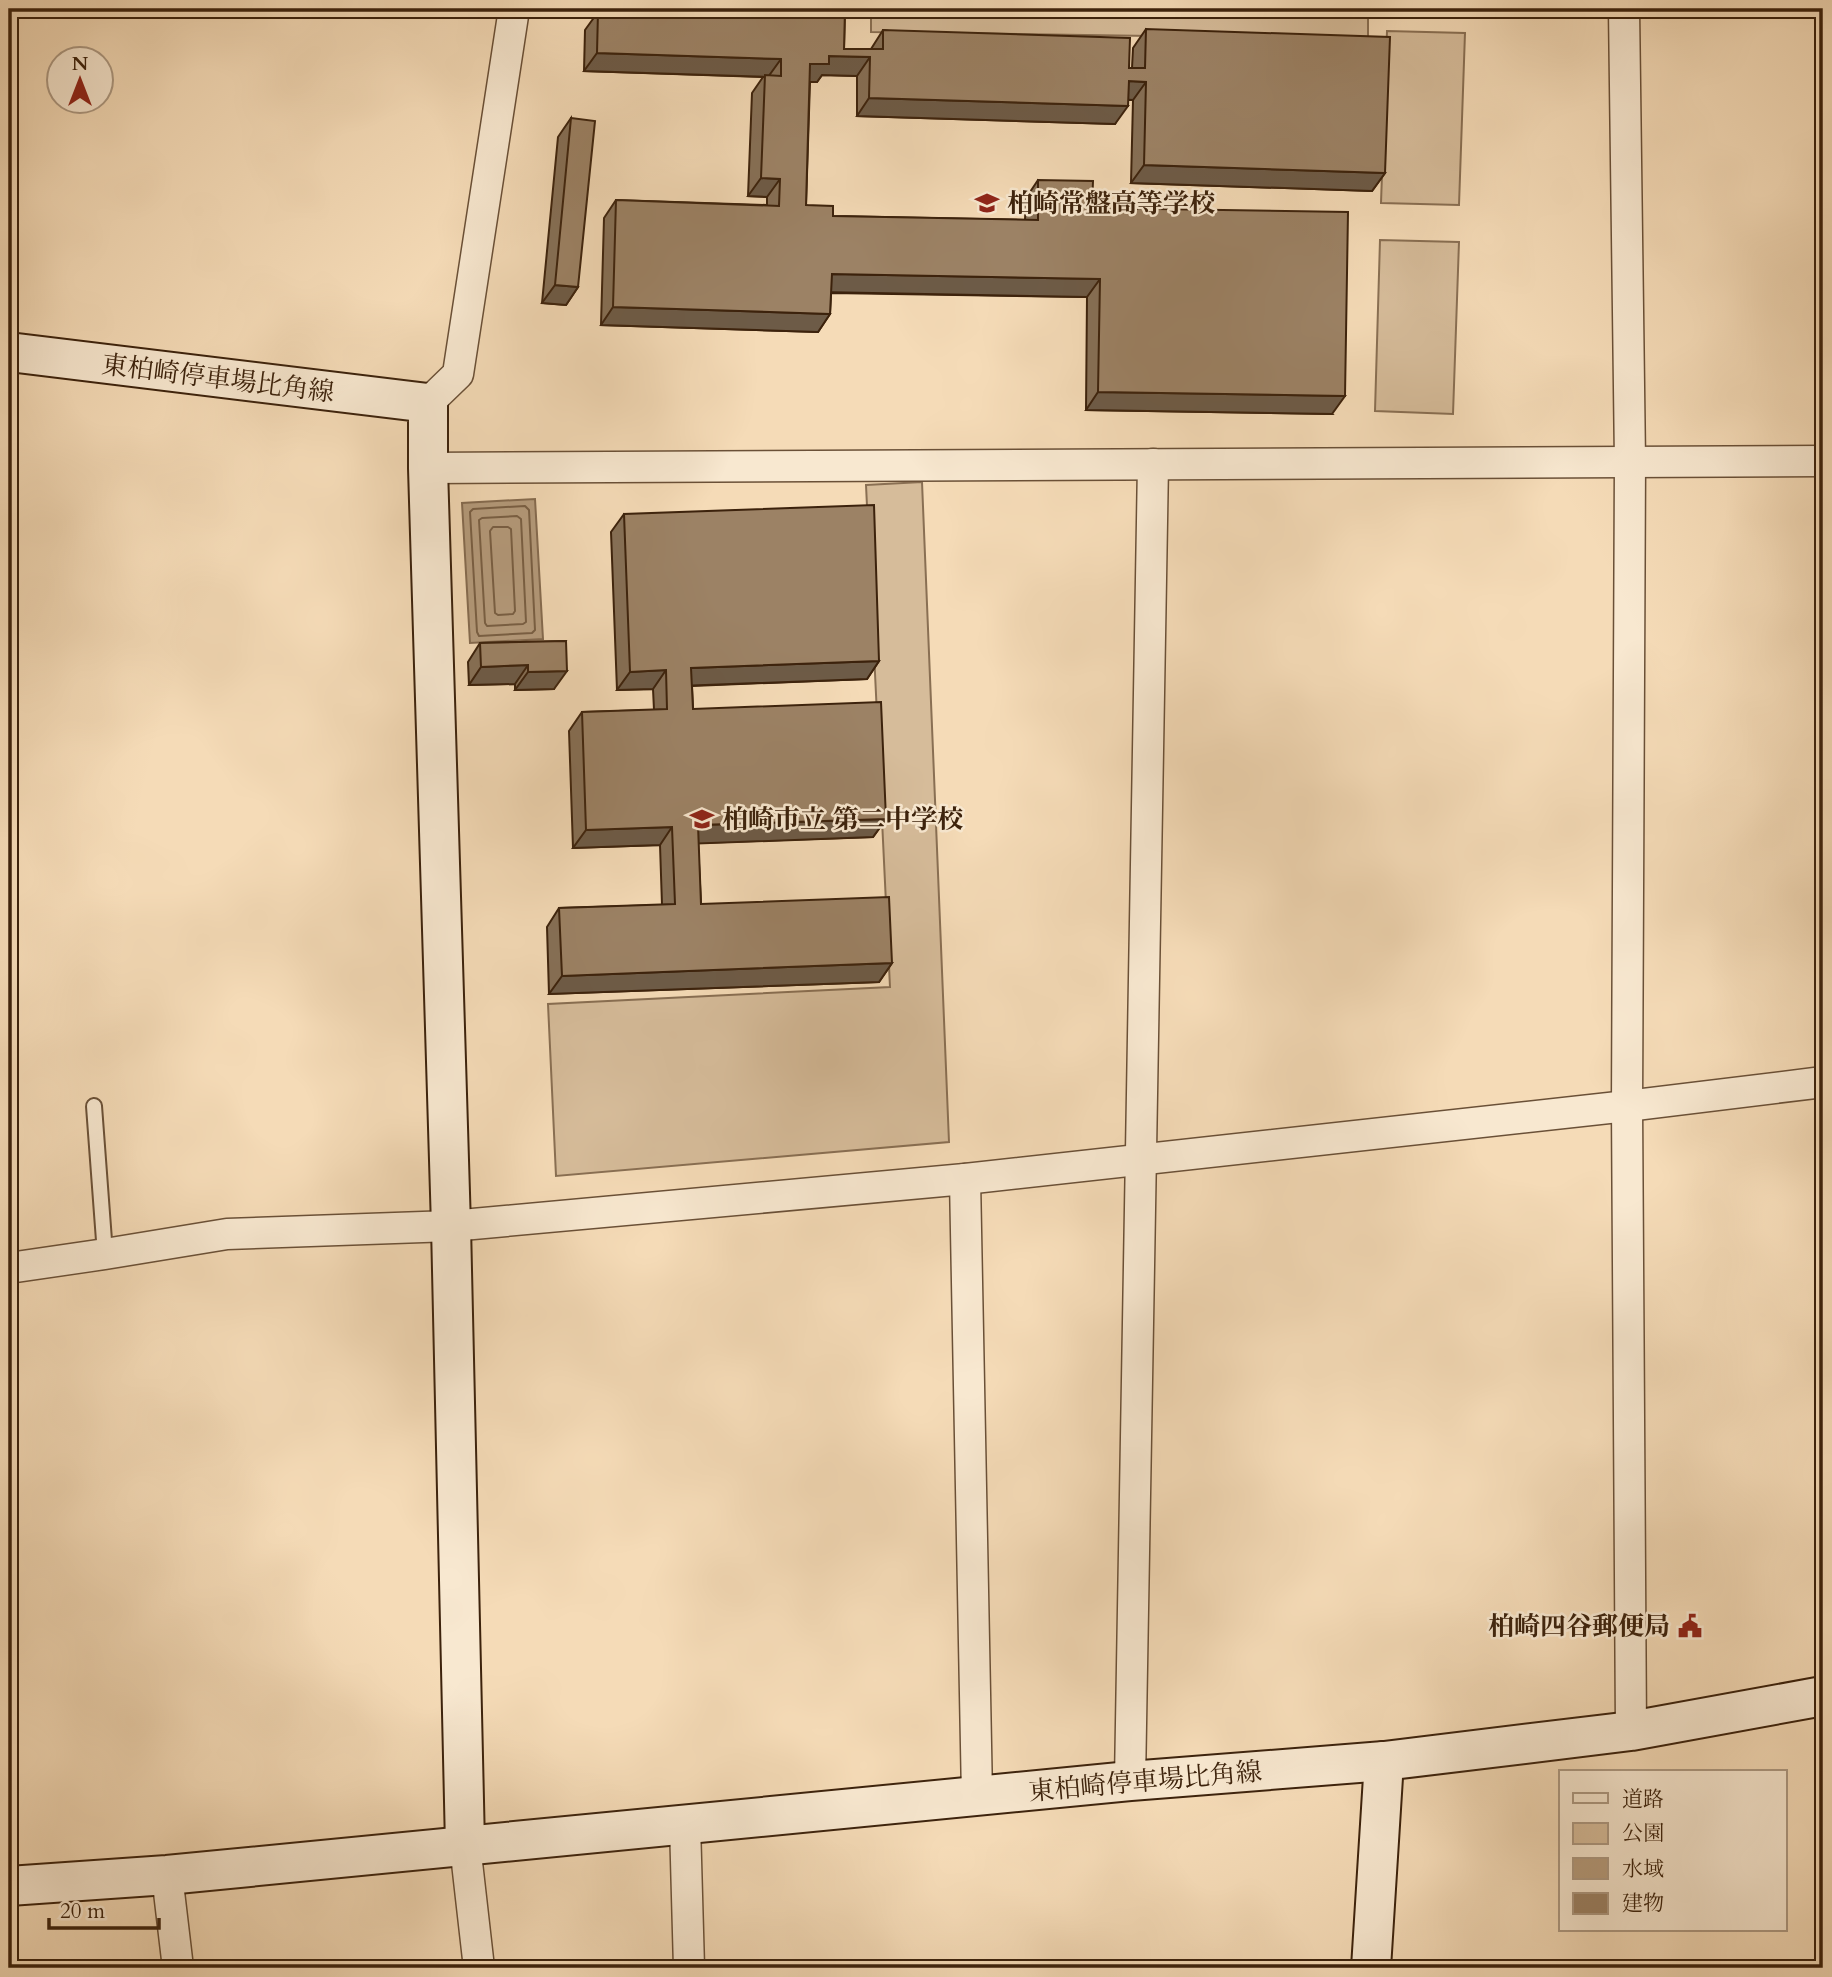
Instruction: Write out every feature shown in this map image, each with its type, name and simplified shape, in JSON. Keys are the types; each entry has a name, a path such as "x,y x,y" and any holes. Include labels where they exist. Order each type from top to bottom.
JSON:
{"main road":[{"name":"東柏崎停車場比角線","path":"9,352 428,403"},
{"path":"428,403 465,1845"},
{"name":"東柏崎停車場比角線","path":"9,1886 167,1875 1130,1781 1384,1761 1631,1731 1823,1696"},
{"path":"1371,1968 1384,1761"}],"street":[{"path":"428,403 458,373 514,9"},
{"path":"1624,9 1630,462 1627,1106 1631,1731"},
{"path":"428,468 1823,461"},
{"path":"1130,1781 1153,464"},
{"path":"9,1268 226,1234 451,1226 965,1179 1823,1082"},
{"path":"965,1179 977,1796"},
{"path":"685,1824 689,1968"},
{"path":"465,1845 479,1968"},
{"path":"167,1875 178,1968"}],"lane":[{"path":"94,1106 105,1254"}],"green space":[{"path":"871,9 1450,9 1450,13 1368,11 1368,39 871,32"},
{"path":"1387,31 1465,33 1459,205 1381,203"},
{"path":"1380,240 1459,242 1453,414 1375,411"},
{"path":"922,482 949,1142 556,1176 548,1004 890,987 866,485"}],"water":[{"path":"535,499 543,639 470,643 462,503"}],"building":[{"path":"622,9 845,9 844,49 883,49 883,30 1130,38 1129,68 1145,68 1146,29 1390,37 1385,173 1144,165 1146,82 1129,81 1128,106 869,98 870,57 829,56 829,64 810,64 806,205 833,206 833,216 1038,220 1038,180 1093,181 1092,208 1348,212 1345,396 1098,392 1100,279 832,274 830,314 613,307 616,200 779,206 780,179 761,178 765,75 781,76 781,59 597,53 598,12 622,13"},
{"path":"571,118 595,121 578,287 555,285"},
{"path":"874,505 879,661 691,668 693,709 881,702 886,819 698,825 701,904 889,897 892,963 562,976 559,908 675,904 672,827 586,830 582,712 667,709 666,670 630,672 624,514"},
{"path":"566,641 567,671 528,672 528,665 481,667 480,643"}],"place":[{"name":"柏崎常盤高等学校","path":"987,203"},
{"name":"柏崎市立 第二中学校","path":"702,819"},
{"name":"柏崎四谷郵便局","path":"1690,1626"}]}
